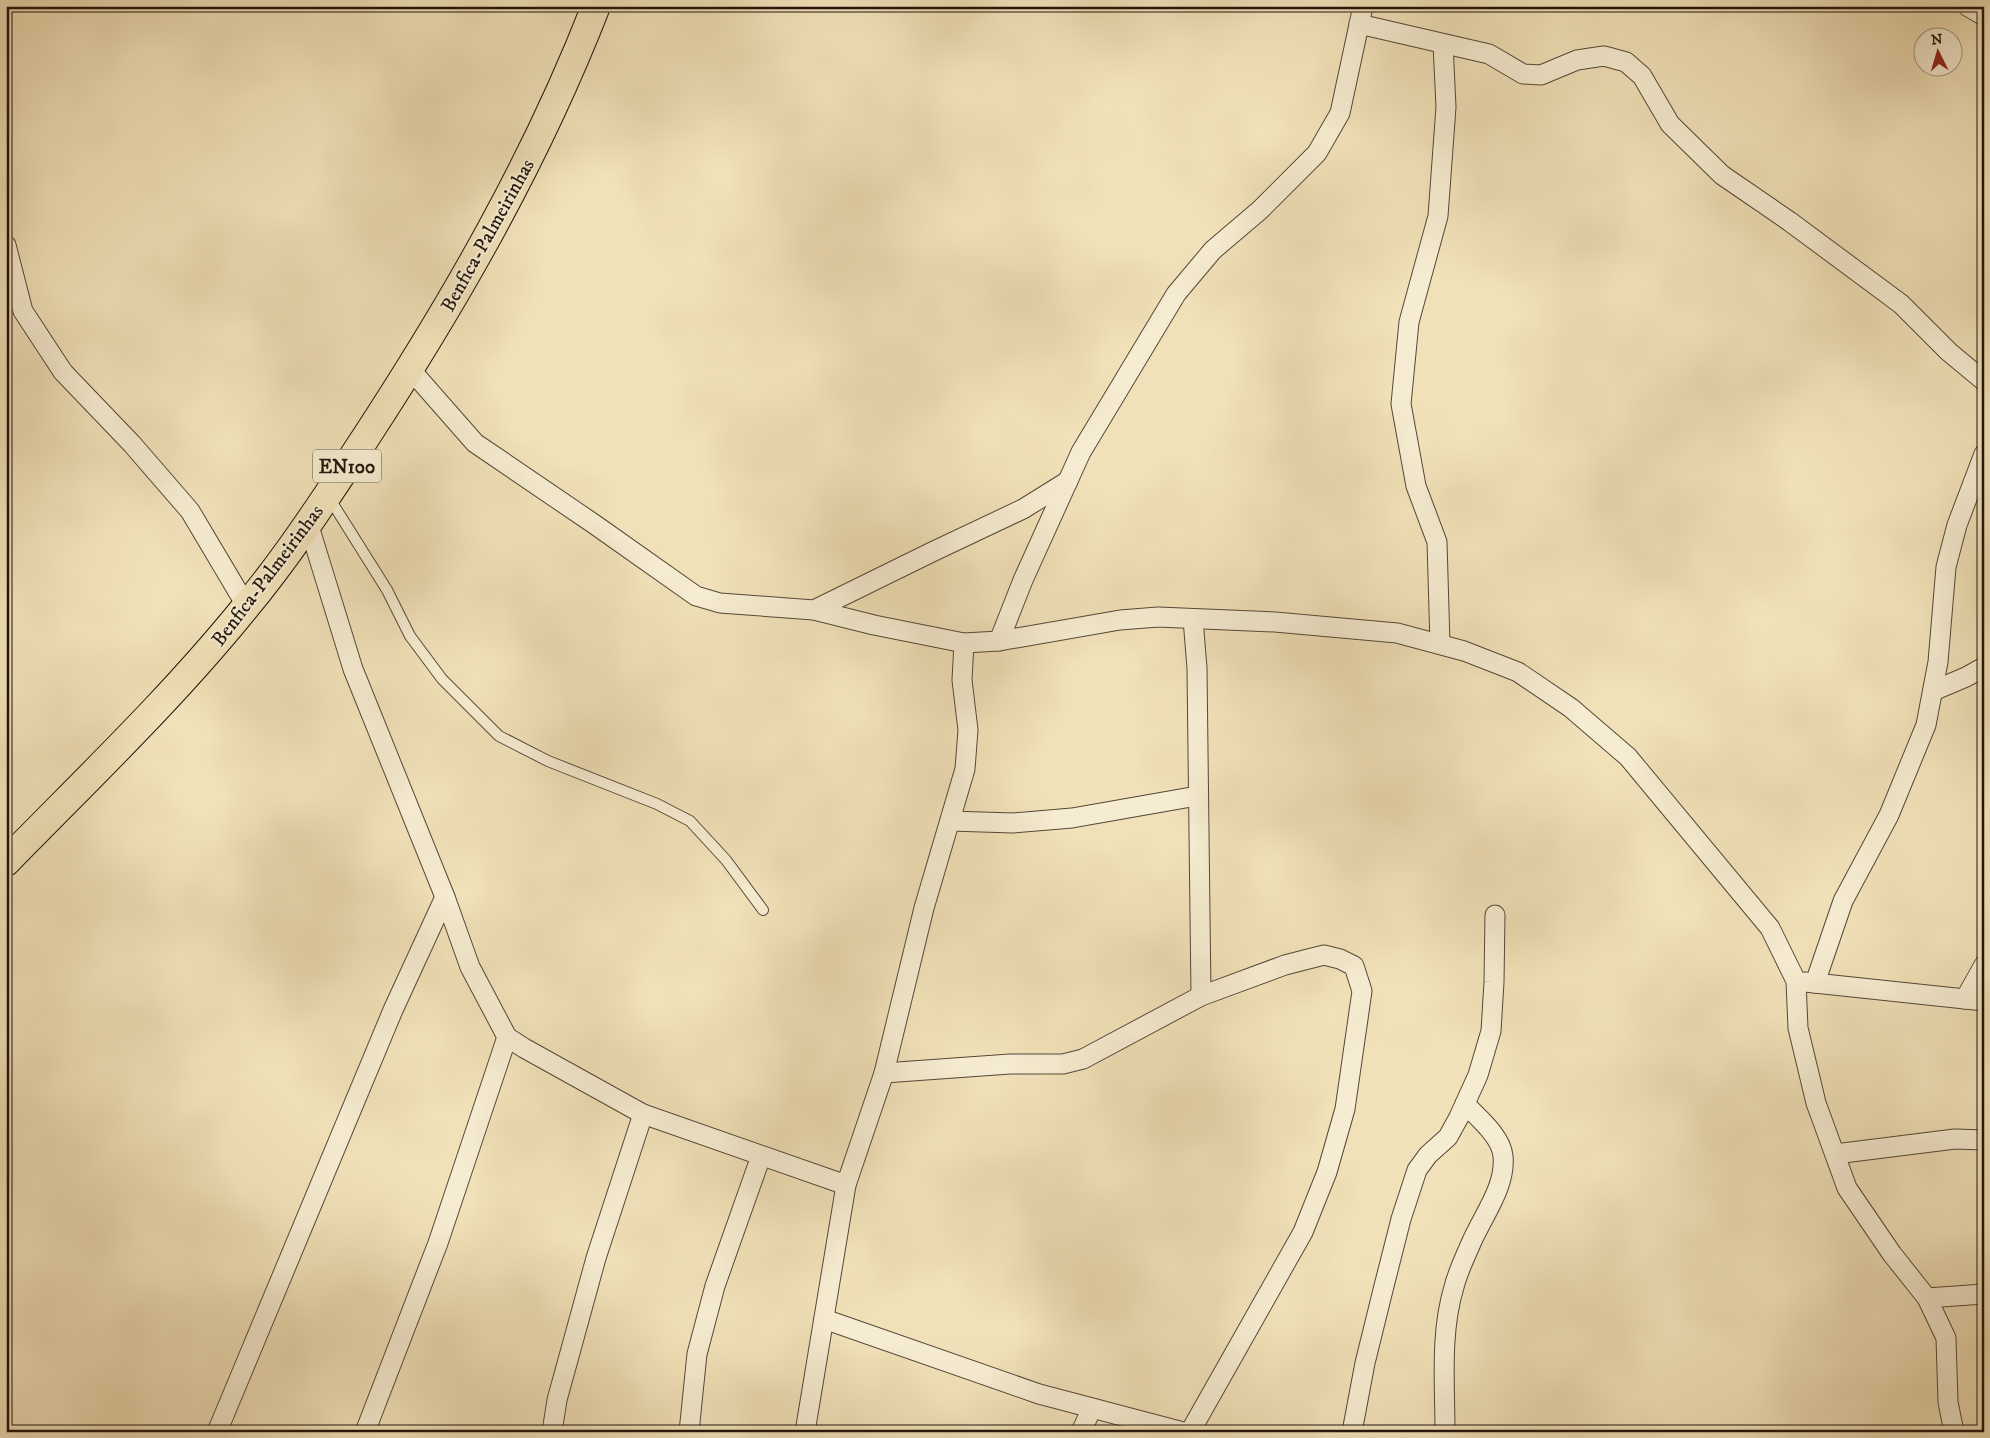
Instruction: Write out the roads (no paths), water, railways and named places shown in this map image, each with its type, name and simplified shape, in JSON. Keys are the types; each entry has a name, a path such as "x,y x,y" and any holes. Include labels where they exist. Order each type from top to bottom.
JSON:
{"main road":[{"name":"Benfica-Palmeirinhas","path":"6,862 202,660 247,607 328,495 410,369 475,259 549,118 596,6"}],"street":[{"path":"1967,6 1984,16"},
{"path":"998,641 1081,452 1176,294 1213,250 1260,210 1317,153 1340,113 1361,15 1443,44 1489,54 1523,74 1541,75 1577,60 1604,56 1626,62 1642,76 1670,124 1722,175 1789,221 1901,304 1949,352 1984,381"},
{"path":"1440,644 1436,542 1416,486 1401,404 1409,322 1438,216 1446,107 1443,44"},
{"path":"6,245 23,312 48,350 63,372 132,444 190,511 247,607"},
{"path":"410,369 475,444 594,524 696,596 720,603 814,610 874,625 964,643 998,641 1120,620 1158,617 1275,622 1397,633 1464,651 1518,672 1571,708 1628,757 1770,928 1796,981 1798,1028 1816,1102 1847,1188 1892,1254 1927,1298 1946,1338 1948,1402 1954,1432"},
{"path":"1815,983 1843,901 1889,815 1926,725 1938,662 1946,567 1957,525 1984,454"},
{"path":"814,610 1023,509 1068,480"},
{"path":"308,523 353,669 445,897 470,967 507,1036 524,1048 643,1114 846,1186"},
{"path":"1192,619 1197,668 1197,796 1201,996"},
{"path":"805,1432 846,1186 884,1073 924,908 965,769 968,730 962,680 964,643"},
{"path":"1933,691 1984,667"},
{"path":"950,821 1013,823 1072,818 1197,796"},
{"path":"217,1432 393,1010 445,897"},
{"path":"1352,1432 1374,1327 1401,1220 1417,1170 1428,1155 1448,1137 1478,1075 1491,1031 1495,915"},
{"path":"884,1073 1010,1064 1070,1063 1084,1059 1201,996 1285,965 1324,955 1340,959 1354,966 1362,991 1346,1109 1327,1172 1303,1232 1190,1432"},
{"path":"1964,999 1984,965"},
{"path":"1796,981 1984,1001"},
{"path":"365,1432 438,1243 507,1036"},
{"path":"1445,1432 1446,1335 1454,1287 1472,1241 1497,1192 1504,1168 1503,1153 1499,1142 1465,1104"},
{"path":"552,1432 557,1400 596,1258 643,1114"},
{"path":"1835,1154 1955,1139 1984,1140"},
{"path":"690,1432 697,1354 715,1286 761,1156"},
{"path":"1927,1298 1984,1294"},
{"path":"824,1319 1039,1394 1182,1432"},
{"path":"1081,1432 1092,1408"}],"lane":[{"path":"328,495 387,590 410,636 442,679 499,736 548,761 657,804 690,822 726,860 763,910"}]}
